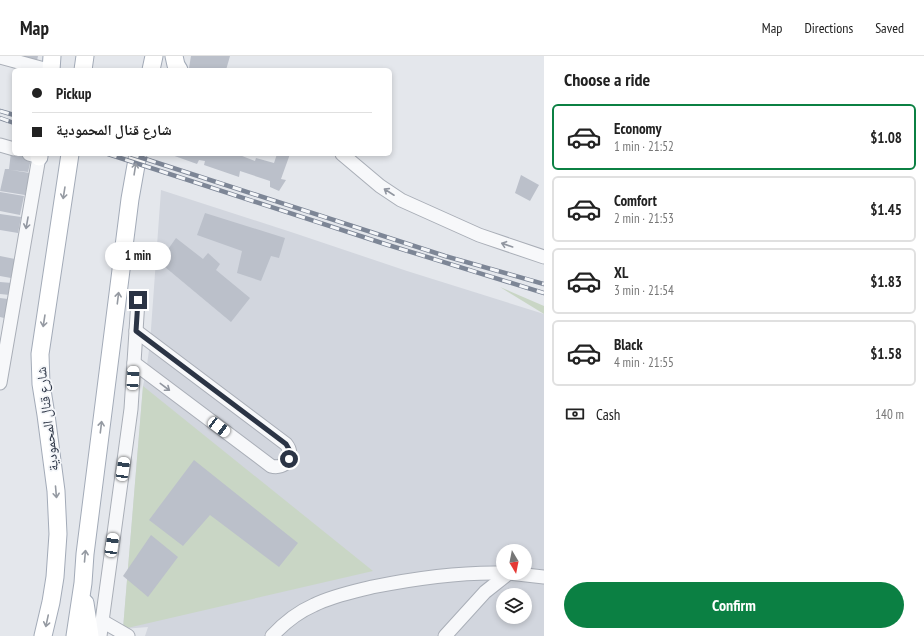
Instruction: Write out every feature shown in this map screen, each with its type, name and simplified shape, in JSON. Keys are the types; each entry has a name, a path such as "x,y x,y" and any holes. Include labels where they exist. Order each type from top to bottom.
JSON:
{"main road":[{"path":"51,68 52,56"},
{"path":"83,68 85,56"},
{"path":"151,68 154,56"},
{"path":"174,56 178,68"},
{"name":"شارع قنال المحمودية","path":"43,636 55,577 58,534 56,491 46,415 40,384 40,354 70,156"},
{"path":"75,636 83,583 85,554 127,223 138,156"},
{"path":"83,583 90,636"}],"street":[{"path":"0,57 41,68"},
{"path":"0,145 12,148"},
{"path":"0,383 36,156"},
{"path":"344,156 380,186 401,200 479,235 544,257"},
{"path":"100,636 131,408 138,300"},
{"path":"134,364 271,466 280,467 287,463 290,455 289,447 286,444 136,331"},
{"path":"272,636 297,614 313,605 348,593 430,577 479,572 496,573"},
{"path":"532,576 544,577"},
{"path":"445,636 485,592 500,580"},
{"path":"102,621 128,636"}],"shaded area":[{"path":"161,190 407,271 544,314 544,636 145,636 148,627 123,629 143,386 150,343"}],"green space":[{"path":"500,287 544,306 544,314"},
{"path":"143,386 373,571 123,629"}],"building":[{"path":"6,56 38,56 36,65"},
{"path":"191,56 230,56 227,68 189,68"},
{"path":"11,152 12,156 32,156 28,172 11,170 30,173 25,195 0,191 5,169 9,169"},
{"path":"175,156 242,156 255,161 256,158 274,163 276,156 289,156 281,179 286,180 279,191 270,187 270,181 240,171 239,177 204,165 205,161 199,160 197,164"},
{"path":"521,175 539,185 530,201 515,193"},
{"path":"0,192 24,196 20,215 0,211"},
{"path":"205,213 285,238 279,258 271,256 261,281 237,273 242,251 197,235"},
{"path":"0,214 21,217 18,233 0,230"},
{"path":"176,238 203,259 208,253 220,264 216,270 250,298 231,322 159,262"},
{"path":"0,256 15,259 11,278 0,276"},
{"path":"0,282 12,283 10,295 0,294"},
{"path":"0,298 8,299 4,318 0,317"},
{"path":"194,460 298,543 279,567 210,515 183,546 149,520"},
{"path":"151,535 178,557 148,597 123,576"}],"railway":[{"path":"0,111 12,114"},
{"path":"0,118 12,122"},
{"path":"114,156 385,244 544,293"},
{"path":"136,156 445,256 544,284"}],"route":[{"path":"138,300 136,331 286,444 290,451 289,459"}]}
